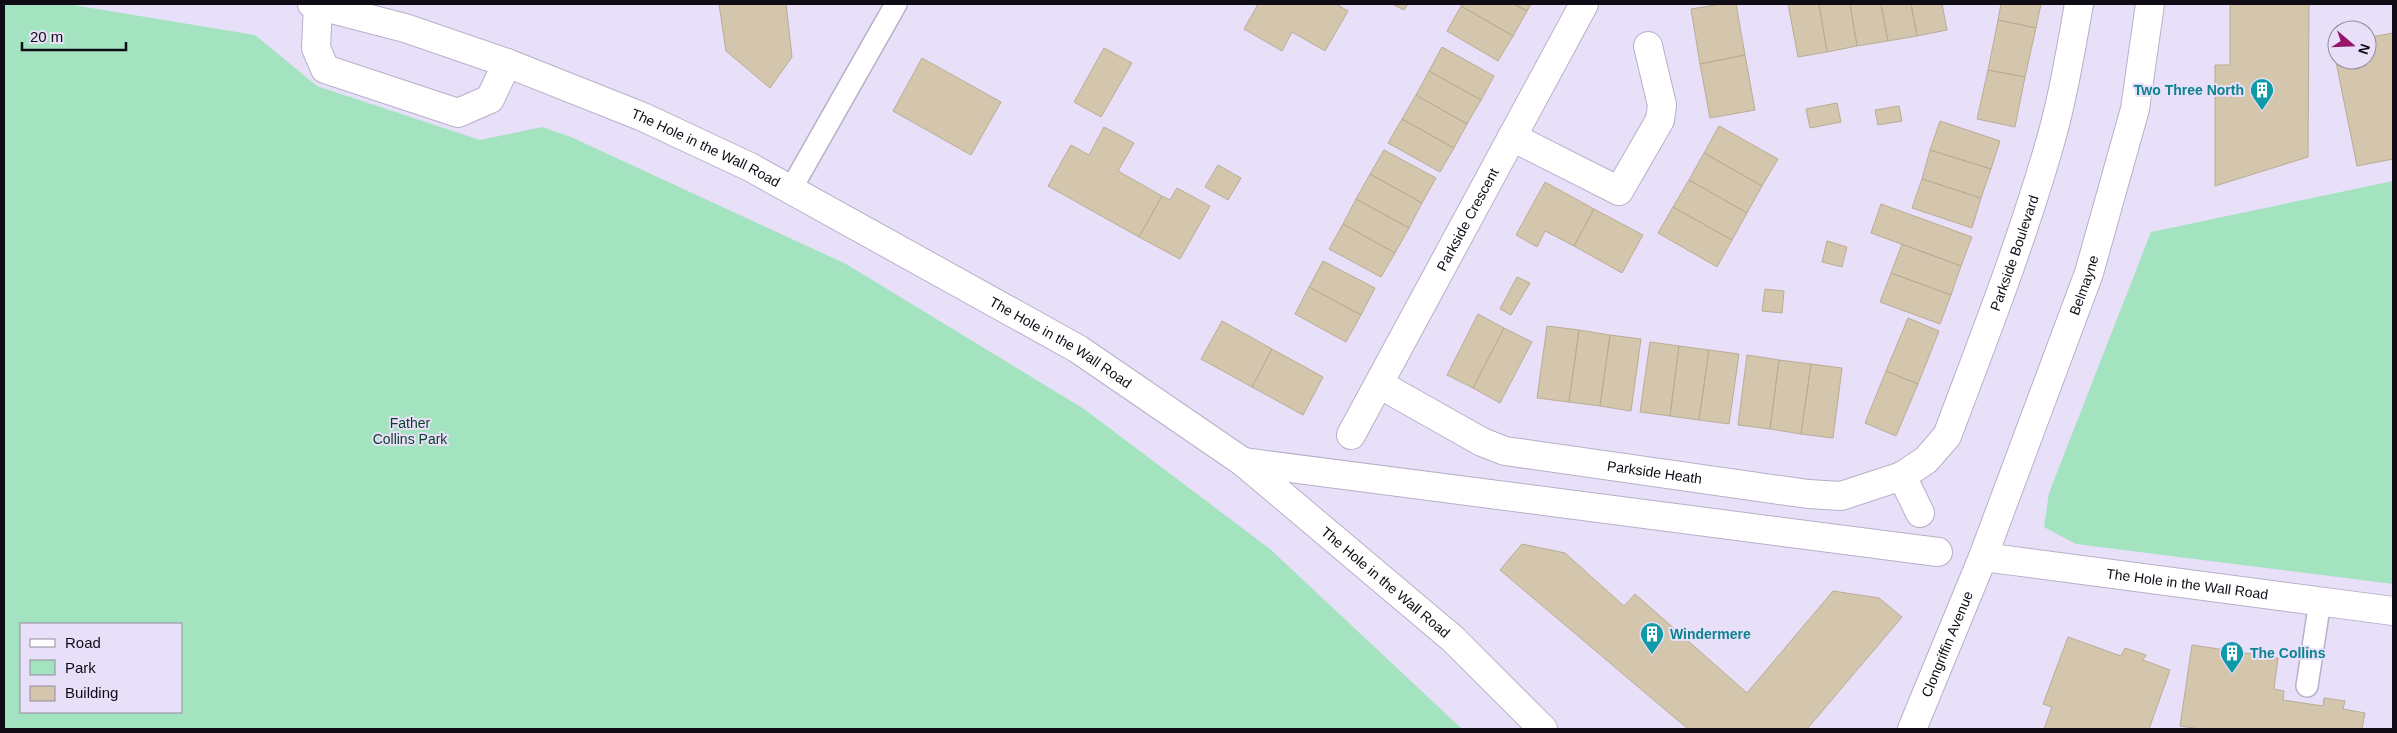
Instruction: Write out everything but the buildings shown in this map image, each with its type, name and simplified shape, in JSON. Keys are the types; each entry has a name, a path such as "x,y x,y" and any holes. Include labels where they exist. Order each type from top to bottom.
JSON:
{"street":[{"name":"The Hole in the Wall Road","path":"507,63 490,99 458,113 325,69 316,48 315,4 405,28 507,63 643,117 750,167 1078,349 1243,462 1453,639 1543,729"},
{"name":"Parkside Crescent","path":"1351,435 1584,4"},
{"name":"Parkside Boulevard","path":"1902,476 1926,460 1947,436 2015,256 2048,152 2062,96 2079,4"},
{"name":"Belmayne","path":"1983,558 2089,273 2135,109 2150,4"},
{"path":"1512,137 1619,191 1660,120 1662,105 1648,46"},
{"name":"Parkside Heath","path":"1379,384 1482,442 1505,451 1841,496 1902,476"},
{"path":"1243,462 1938,552"},
{"path":"1902,476 1920,513"},
{"name":"The Hole in the Wall Road","path":"1983,558 2393,611"},
{"name":"Clongriffin Avenue","path":"1912,729 1983,558"}],"lane":[{"path":"791,189 896,4"},
{"path":"2307,686 2320,601"}],"green space":[{"name":"Father Collins Park","path":"4,4 67,4 255,35 317,86 480,140 542,127 571,137 846,264 1084,409 1270,549 1462,729 4,729"},
{"path":"2393,181 2393,584 2076,544 2044,527 2049,493 2151,232"}],"place":[{"name":"Two Three North","path":"2262,111"},
{"name":"Windermere","path":"1652,655"},
{"name":"The Collins","path":"2232,674"}]}
